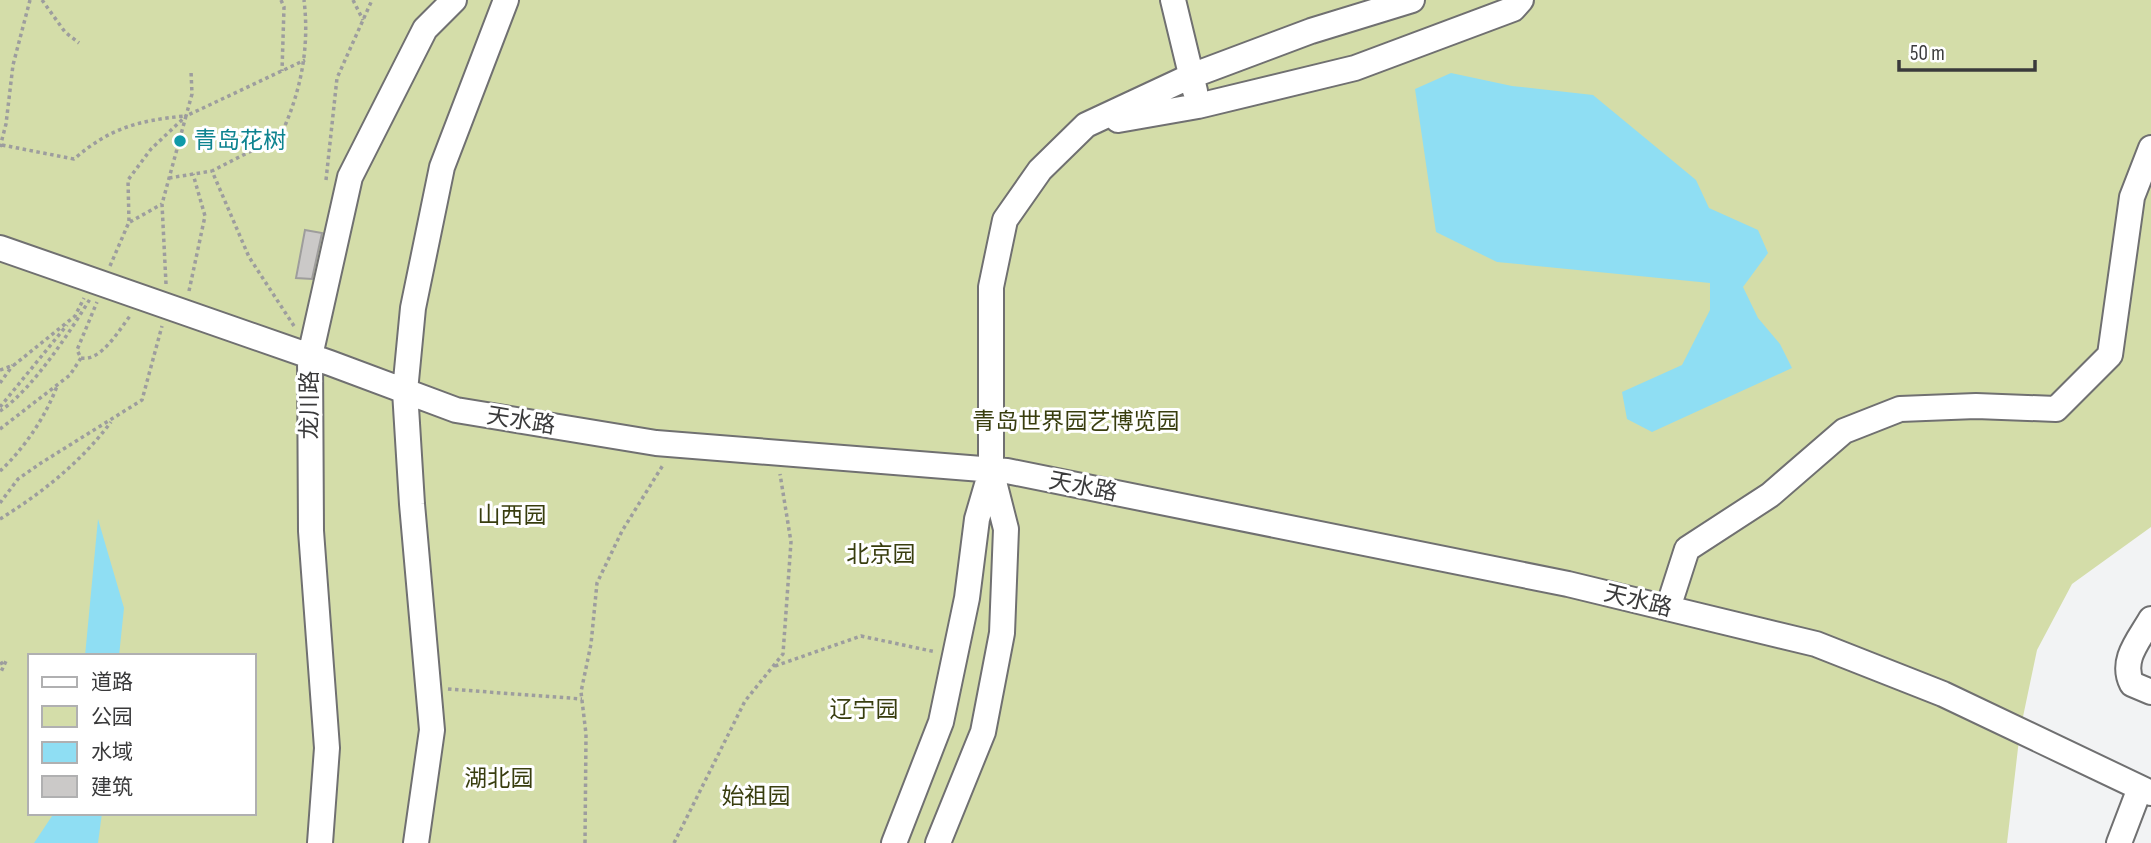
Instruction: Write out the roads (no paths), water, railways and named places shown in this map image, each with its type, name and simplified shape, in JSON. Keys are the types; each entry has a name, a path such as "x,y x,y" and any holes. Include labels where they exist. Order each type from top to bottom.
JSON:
{"street":[{"name":"龙川路","path":"320,843 327,748 311,530 310,356 350,177 425,29 454,0"},
{"path":"416,843 432,730 405,391 413,308 442,167 506,0"},
{"path":"1173,0 1198,106"},
{"path":"938,843 983,733 1002,633 1006,529 992,470 992,286 1005,220 1040,170 1086,125 1191,76 1311,31 1412,0"},
{"path":"1086,125 1198,106 1355,68 1513,9 1521,0"},
{"path":"1668,608 1687,549 1770,495 1844,431 1900,409 1976,406 2056,409 2110,355 2132,197 2151,148"},
{"name":"天水路","path":"0,248 310,356 456,411 674,445 1007,471 1527,576 1816,644 1943,694 2146,791"},
{"path":"894,843 941,722 967,598 977,519 992,470"},
{"path":"2151,619 2128,659 2127,674 2132,684 2151,692"},
{"path":"2119,843 2146,791"}],"water":[{"path":"1451,73 1512,86 1593,95 1696,180 1709,208 1758,230 1768,253 1743,287 1758,318 1780,344 1792,368 1652,432 1627,419 1622,392 1682,365 1710,310 1710,283 1497,262 1436,232 1415,89"},
{"path":"98,519 124,608 119,654 85,654"},
{"path":"53,815 102,815 98,843 34,843"}],"place":[{"name":"青岛花树","path":"180,141"}],"park label":[{"name":"青岛世界园艺博览园","path":"1076,422"},
{"name":"山西园","path":"512,516"},
{"name":"北京园","path":"881,555"},
{"name":"辽宁园","path":"864,710"},
{"name":"湖北园","path":"499,779"},
{"name":"始祖园","path":"756,797"}]}
